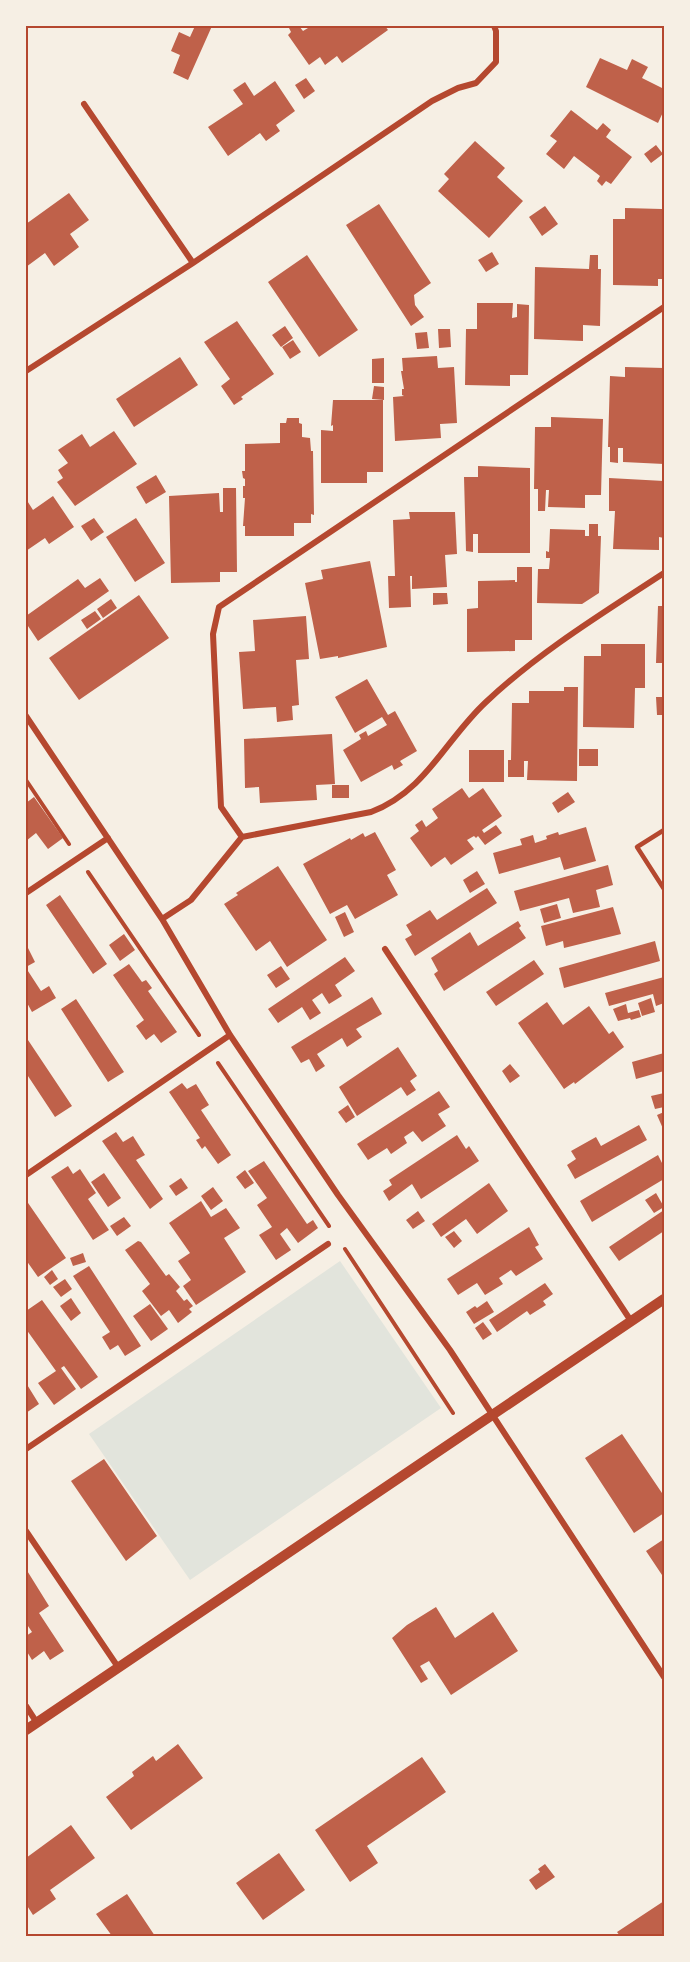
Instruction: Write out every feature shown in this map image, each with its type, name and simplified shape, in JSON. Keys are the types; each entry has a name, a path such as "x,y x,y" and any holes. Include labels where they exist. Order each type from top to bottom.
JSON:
{"street":[{"path":"26,371 432,101 476,82 496,62 494,26"},
{"path":"84,104 193,262"},
{"path":"242,837 221,807 213,634 219,607 664,307"},
{"path":"162,919 191,900 242,837 371,812 390,805 404,795 423,775 484,704 517,675 560,642 664,573"},
{"path":"26,716 162,919 230,1035 338,1195 450,1350 664,1677"},
{"path":"26,893 108,838"},
{"path":"385,949 631,1321"},
{"path":"26,1175 230,1035"},
{"path":"26,1449 328,1244"},
{"path":"26,1730 664,1299"},
{"path":"26,1531 118,1667"},
{"path":"26,1706 37,1723"}],"lane":[{"path":"664,830 637,847 664,889"}],"path":[{"path":"26,780 329,1227"},
{"path":"343,1246 453,1413"}],"shaded area":[{"path":"340,1261 441,1408 190,1580 89,1434"}],"building":[{"path":"195,26 212,26 188,80 173,73 180,55 171,51 179,32 190,37"},
{"path":"299,26 303,31 308,28 306,26 385,26 388,30 342,63 337,56 325,65 320,57 309,65 288,35 291,32 289,28"},
{"path":"600,58 627,70 632,59 648,67 642,78 664,89 664,110 658,123 586,87"},
{"path":"306,78 315,91 304,99 295,85"},
{"path":"275,81 295,111 276,125 280,131 266,141 260,133 228,156 208,127 243,104 233,90 245,82 254,96"},
{"path":"571,110 597,130 603,123 611,130 606,137 632,157 611,184 606,181 602,186 597,181 600,176 574,156 564,169 546,154 557,141 550,136"},
{"path":"475,141 505,168 497,177 523,201 489,238 438,191 449,179 444,174"},
{"path":"656,145 663,154 651,163 644,154"},
{"path":"69,193 89,220 70,234 79,247 54,266 45,253 26,267 26,224"},
{"path":"662,195 664,195 664,279 658,279 658,286 613,285 613,219 625,219 625,208 662,209"},
{"path":"379,204 431,283 414,295 415,305 424,317 411,326 346,225"},
{"path":"545,206 558,224 542,236 529,217"},
{"path":"492,252 499,264 486,272 478,260"},
{"path":"307,255 358,330 319,357 268,282"},
{"path":"590,255 598,255 598,269 601,269 600,326 583,325 583,341 534,339 535,267 589,269"},
{"path":"477,303 513,303 512,318 517,317 517,304 529,305 528,375 510,375 510,386 465,385 466,329 477,329"},
{"path":"237,321 274,374 241,397 243,399 234,405 221,386 230,379 204,342"},
{"path":"285,326 293,338 281,347 272,335"},
{"path":"438,329 450,329 451,347 439,348"},
{"path":"427,332 429,348 417,349 415,333"},
{"path":"293,340 301,352 290,359 282,347"},
{"path":"437,356 438,368 454,367 457,423 440,424 441,438 395,441 393,397 404,396 402,395 402,389 404,389 401,371 403,371 402,358"},
{"path":"180,357 198,385 134,427 116,399"},
{"path":"384,358 384,383 372,383 372,359"},
{"path":"625,367 664,368 664,464 623,462 623,448 618,448 618,463 610,462 610,447 608,447 610,376 625,377"},
{"path":"374,386 384,387 384,400 372,399"},
{"path":"333,400 383,400 383,472 367,472 367,483 321,483 321,430 333,431 333,425 331,426"},
{"path":"551,417 603,419 601,495 585,495 585,508 548,507 549,490 546,490 545,511 538,511 538,489 534,489 535,427 551,427"},
{"path":"287,418 299,418 299,423 302,424 302,437 310,438 311,451 313,451 314,515 311,514 311,523 294,523 294,536 245,536 243,486 245,486 245,479 242,471 245,471 245,444 280,443 280,423 286,423"},
{"path":"114,431 137,464 75,506 57,482 63,478 58,470 68,463 58,450 82,434 90,447"},
{"path":"478,466 530,468 530,553 478,553 478,534 473,534 473,552 466,551 464,477 478,477"},
{"path":"156,475 166,492 146,504 136,487"},
{"path":"609,478 664,481 664,538 659,537 659,550 613,549 615,511 609,511"},
{"path":"223,488 236,488 237,572 220,572 220,582 171,583 169,496 219,493 220,512 223,512"},
{"path":"53,496 74,527 49,544 45,538 26,551 26,499 33,510"},
{"path":"409,512 455,512 457,554 445,555 447,587 412,589 412,576 410,576 411,607 389,608 388,576 395,576 393,520 410,519"},
{"path":"94,518 104,532 91,541 81,526"},
{"path":"136,518 165,563 135,582 106,537"},
{"path":"589,524 598,524 598,536 601,536 599,593 582,604 537,603 538,569 549,569 550,558 546,558 546,551 549,552 550,529 585,530 585,536 589,536"},
{"path":"370,561 387,647 338,658 338,656 320,659 305,583 323,579 321,570"},
{"path":"517,567 532,567 532,640 515,640 515,651 467,652 467,609 478,608 478,581 515,580 517,582"},
{"path":"100,578 109,591 38,641 26,623 26,616 78,579 85,588"},
{"path":"433,593 447,593 448,604 433,605"},
{"path":"139,595 169,638 79,700 49,658"},
{"path":"111,599 117,608 103,618 97,609"},
{"path":"658,606 664,606 664,663 656,663"},
{"path":"95,611 101,619 87,629 81,620"},
{"path":"306,616 309,659 296,660 299,705 292,706 293,720 277,722 276,707 243,709 239,652 255,651 253,620"},
{"path":"601,644 645,644 645,688 635,688 634,728 583,727 584,656 601,656"},
{"path":"367,679 388,715 395,711 417,751 400,761 403,765 394,770 392,765 361,782 343,750 361,739 359,735 366,731 368,736 387,725 382,717 355,733 335,697"},
{"path":"564,687 578,687 577,781 527,780 528,761 524,761 524,777 508,777 508,760 511,760 512,703 529,703 529,691 564,691"},
{"path":"656,697 664,697 664,715 657,715"},
{"path":"332,734 335,784 316,785 317,800 260,803 259,787 245,788 244,739"},
{"path":"579,749 598,749 598,766 579,766"},
{"path":"469,750 504,750 504,782 469,782"},
{"path":"332,785 349,785 349,798 332,798"},
{"path":"462,788 469,798 483,788 502,816 482,830 484,833 496,825 502,833 485,845 478,836 476,838 474,836 467,840 474,849 451,865 445,857 431,867 410,838 419,831 415,825 422,820 426,827 438,818 432,809"},
{"path":"568,792 575,802 558,813 552,803"},
{"path":"34,797 63,838 48,849 36,833 26,841 26,803"},
{"path":"586,827 596,861 564,870 560,857 499,874 493,853 522,845 520,839 533,835 535,843 558,832 559,835"},
{"path":"375,832 396,870 387,875 398,895 355,919 347,905 330,914 303,864 350,838 351,840 363,833 365,837"},
{"path":"608,865 613,885 596,890 600,907 573,913 569,898 520,911 514,891"},
{"path":"278,866 327,940 287,967 270,941 256,951 224,904 238,895 236,893"},
{"path":"477,871 485,884 470,893 463,880"},
{"path":"487,888 497,903 415,956 405,939 412,935 406,925 430,910 437,920"},
{"path":"60,895 107,964 93,974 46,905"},
{"path":"557,904 561,918 544,923 540,909"},
{"path":"613,907 621,934 564,948 563,941 546,946 541,926"},
{"path":"345,912 354,932 344,937 335,917"},
{"path":"518,921 521,926 519,928 526,938 444,991 434,974 438,971 431,958 470,932 478,946"},
{"path":"124,934 135,950 120,961 109,945"},
{"path":"655,941 660,961 564,988 559,968"},
{"path":"26,944 35,962 26,967"},
{"path":"345,957 355,971 335,985 342,996 329,1004 322,993 312,1000 321,1013 310,1020 302,1007 278,1023 268,1009"},
{"path":"534,960 544,974 496,1006 486,992"},
{"path":"129,964 142,982 146,980 152,988 148,991 177,1032 161,1043 154,1034 146,1040 136,1026 144,1020 113,975"},
{"path":"281,966 290,979 276,988 267,975"},
{"path":"26,968 41,991 49,986 56,998 32,1012 26,1001"},
{"path":"664,977 664,1003 656,1006 653,994 609,1006 605,993"},
{"path":"372,997 382,1014 356,1029 362,1037 347,1047 342,1038 317,1054 325,1066 316,1072 309,1059 301,1063 291,1047"},
{"path":"651,998 655,1012 642,1016 638,1003"},
{"path":"76,999 124,1072 108,1082 61,1009"},
{"path":"547,1002 563,1025 589,1006 609,1034 613,1031 624,1047 575,1084 574,1082 564,1089 518,1023"},
{"path":"626,1004 628,1013 639,1010 641,1017 618,1021 613,1009"},
{"path":"26,1037 72,1106 55,1117 26,1073"},
{"path":"398,1047 417,1076 410,1081 416,1090 407,1096 401,1087 357,1116 339,1087"},
{"path":"664,1053 664,1071 636,1079 632,1062"},
{"path":"510,1064 520,1076 510,1083 502,1071"},
{"path":"182,1083 187,1089 196,1084 209,1105 201,1110 231,1155 218,1164 205,1146 202,1149 196,1140 200,1138 169,1092"},
{"path":"439,1091 450,1107 438,1114 446,1126 422,1142 413,1131 404,1137 407,1143 391,1154 387,1148 368,1160 357,1144"},
{"path":"664,1093 664,1107 655,1109 651,1096"},
{"path":"348,1105 355,1117 346,1123 338,1112"},
{"path":"664,1112 664,1131 657,1115"},
{"path":"639,1125 647,1140 575,1179 567,1165 576,1159 571,1151 596,1137 601,1146"},
{"path":"116,1132 123,1142 133,1136 145,1155 136,1160 163,1199 150,1209 102,1141"},
{"path":"457,1135 466,1149 469,1146 479,1161 421,1199 412,1184 389,1201 383,1191 392,1185 389,1180"},
{"path":"658,1155 664,1167 664,1179 592,1222 580,1201"},
{"path":"264,1161 307,1224 313,1220 318,1228 298,1243 287,1228 280,1234 291,1250 276,1260 259,1235 272,1227 257,1205 267,1198 248,1171"},
{"path":"68,1166 73,1174 80,1169 96,1193 88,1199 109,1230 93,1240 51,1177"},
{"path":"245,1170 254,1183 245,1189 236,1177"},
{"path":"104,1173 121,1198 108,1207 91,1182"},
{"path":"181,1178 188,1188 176,1196 169,1186"},
{"path":"489,1183 508,1211 477,1234 466,1219 441,1237 432,1224"},
{"path":"213,1187 223,1201 211,1210 201,1196"},
{"path":"656,1193 664,1207 654,1213 645,1200"},
{"path":"26,1200 66,1258 38,1277 26,1260"},
{"path":"201,1201 211,1217 226,1208 240,1228 224,1238 246,1272 196,1305 183,1286 191,1280 178,1261 190,1253 169,1223"},
{"path":"664,1210 664,1231 619,1261 609,1247"},
{"path":"418,1211 425,1221 413,1229 406,1220"},
{"path":"124,1217 131,1226 117,1236 110,1226"},
{"path":"529,1227 539,1245 535,1247 543,1259 516,1276 511,1270 499,1278 503,1284 485,1295 477,1283 458,1295 447,1279"},
{"path":"454,1231 462,1241 454,1248 445,1237"},
{"path":"138,1241 166,1276 169,1274 180,1287 176,1291 184,1301 187,1299 193,1306 189,1309 192,1312 178,1323 169,1310 161,1316 142,1291 150,1284 125,1250"},
{"path":"83,1253 86,1262 73,1266 70,1258"},
{"path":"89,1266 141,1346 125,1356 118,1345 110,1350 102,1337 110,1332 73,1276"},
{"path":"52,1270 58,1279 50,1285 44,1277"},
{"path":"65,1279 72,1289 61,1297 53,1287"},
{"path":"545,1283 553,1294 543,1301 546,1305 530,1315 527,1311 497,1332 489,1320"},
{"path":"71,1298 81,1313 71,1321 60,1306"},
{"path":"42,1300 98,1377 81,1389 64,1366 61,1368 76,1389 54,1405 38,1383 56,1371 26,1329 26,1311"},
{"path":"487,1301 494,1312 474,1324 466,1312"},
{"path":"150,1304 168,1329 151,1341 133,1316"},
{"path":"483,1322 492,1334 483,1340 475,1328"},
{"path":"26,1383 39,1404 26,1413"},
{"path":"622,1434 664,1496 664,1513 634,1533 585,1458"},
{"path":"104,1459 157,1536 126,1561 71,1481"},
{"path":"664,1539 664,1578 646,1551"},
{"path":"26,1569 49,1606 39,1613 64,1651 50,1660 44,1651 32,1660 26,1650 26,1636 32,1632 26,1623"},
{"path":"436,1607 455,1638 493,1612 518,1651 451,1695 429,1661 420,1666 428,1679 421,1683 392,1638 407,1625"},
{"path":"178,1744 203,1778 131,1830 106,1797 134,1776 132,1772 153,1756 156,1761"},
{"path":"422,1757 446,1792 367,1846 378,1863 350,1882 315,1830"},
{"path":"71,1825 95,1858 50,1890 56,1899 33,1915 26,1904 26,1858"},
{"path":"279,1853 305,1890 263,1920 236,1883"},
{"path":"545,1864 555,1877 536,1890 529,1880 540,1872 538,1869"},
{"path":"127,1894 155,1936 112,1936 96,1914"},
{"path":"664,1901 664,1936 620,1936 617,1932"}]}
